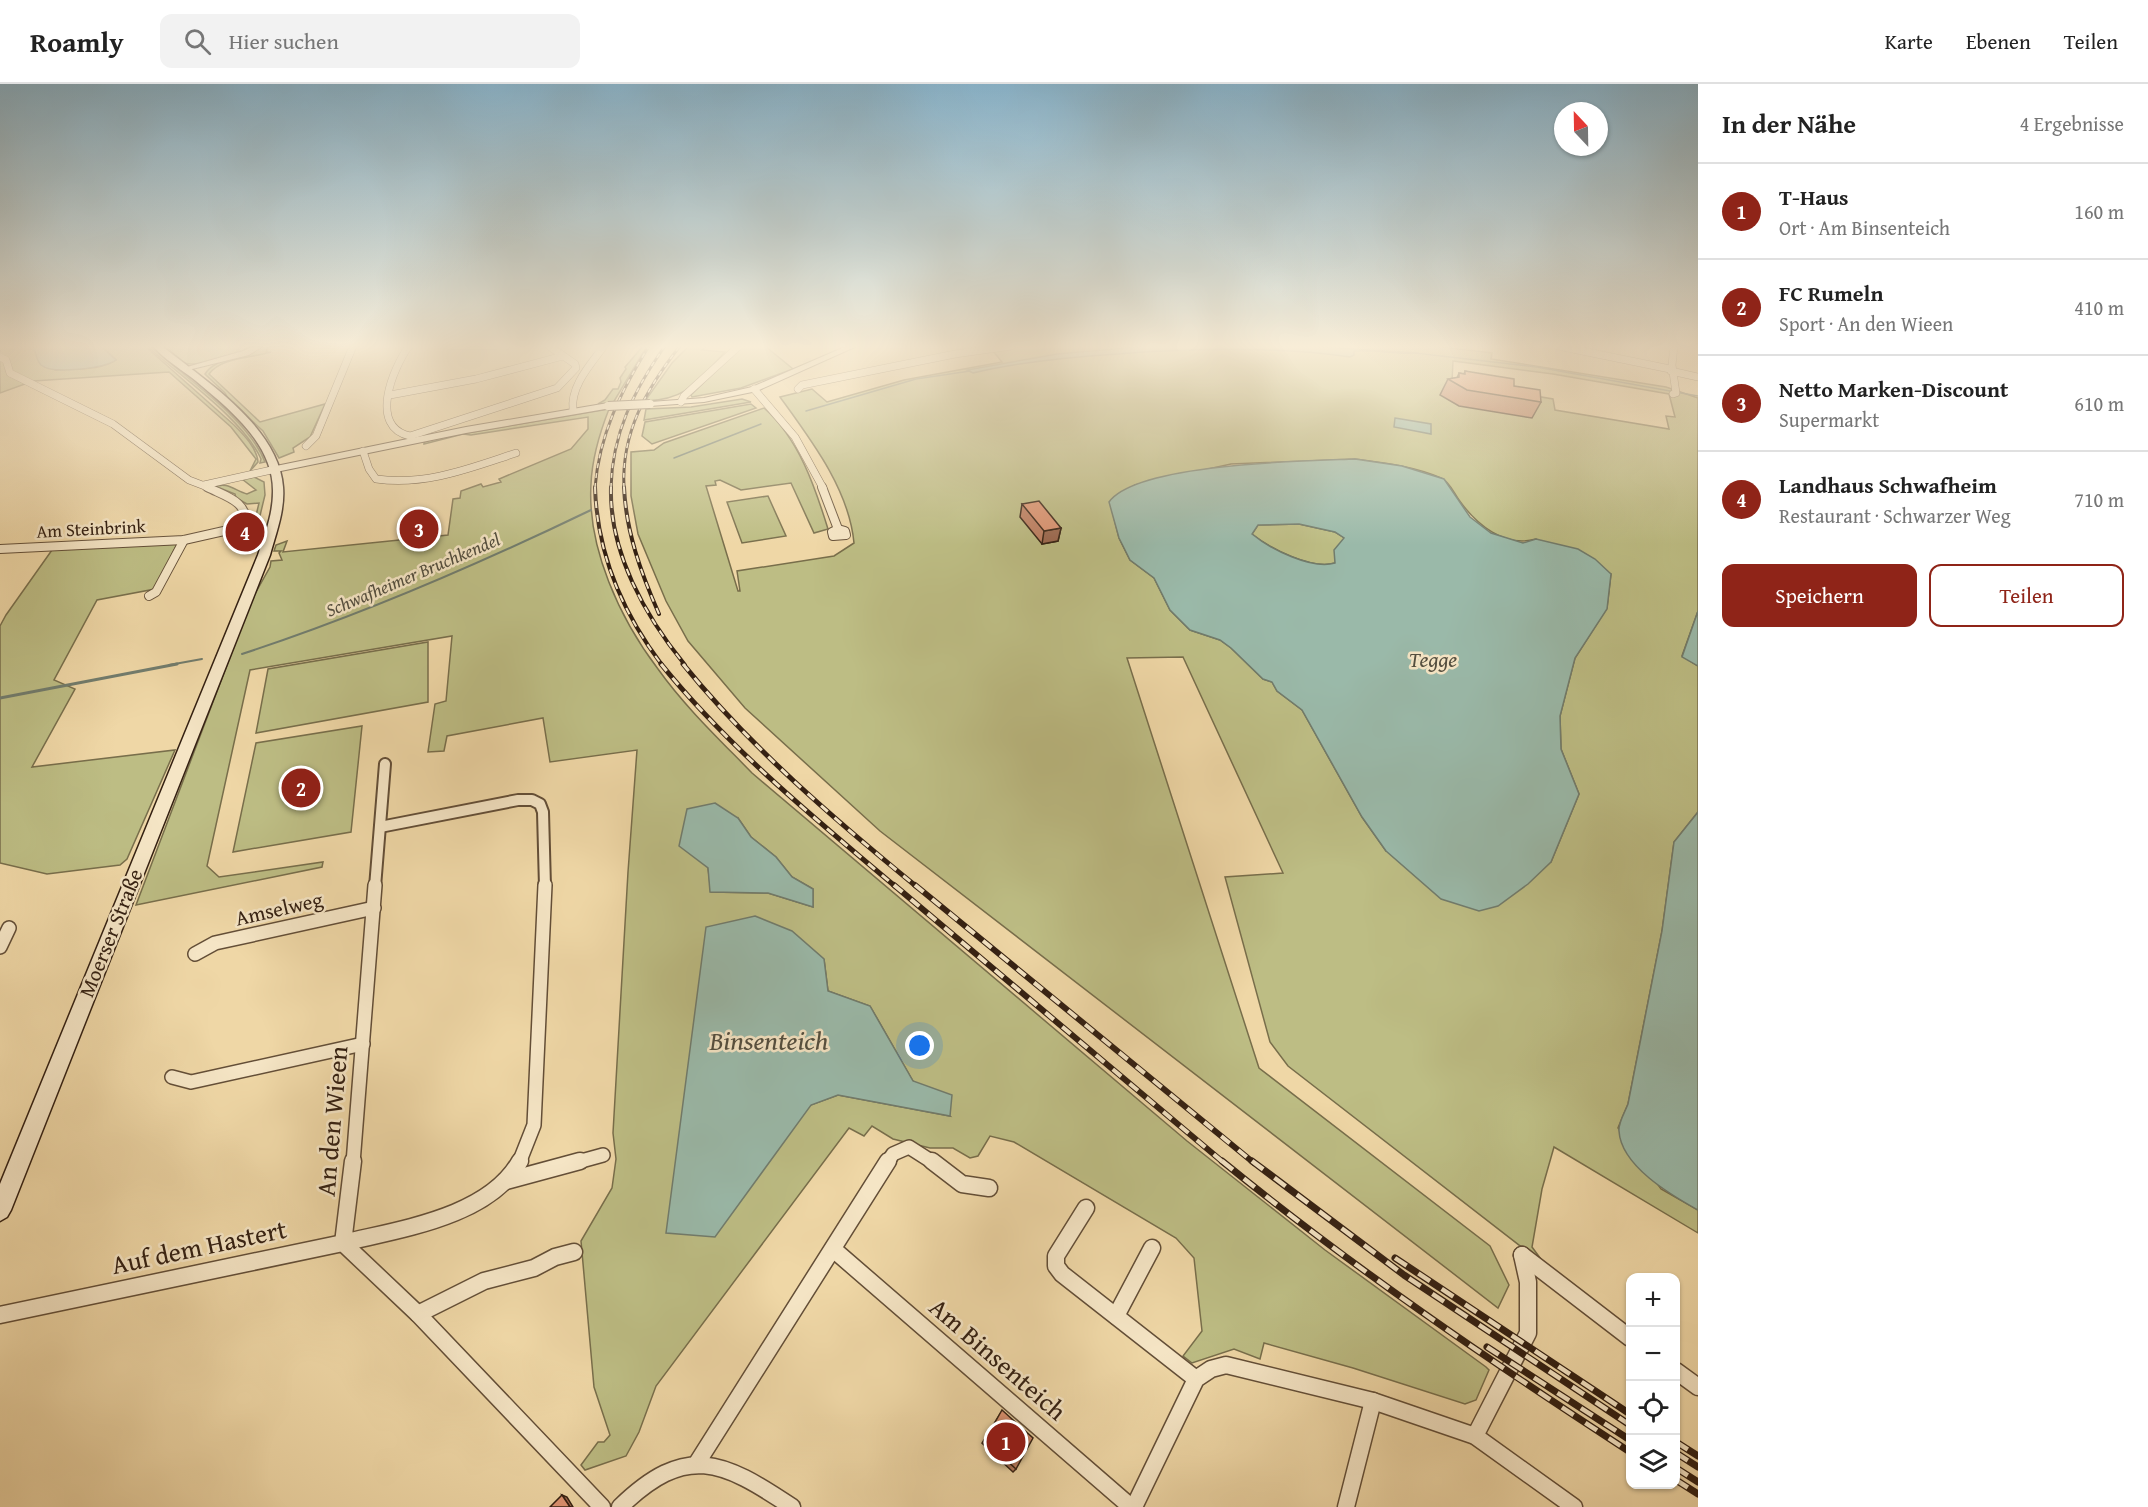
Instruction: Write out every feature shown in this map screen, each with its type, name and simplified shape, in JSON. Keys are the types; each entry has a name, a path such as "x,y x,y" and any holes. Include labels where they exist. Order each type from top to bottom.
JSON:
{"main road":[{"path":"233,412 256,433 276,469"},
{"name":"Moerser Straße","path":"0,1210 266,549 276,515 278,484 276,469"}],"street":[{"path":"89,412 113,424 189,480 204,485 561,412"},
{"path":"306,446 316,436 326,412"},
{"path":"388,412 390,421 399,433 405,436 431,431 485,412"},
{"path":"776,412 812,462 830,500 838,529"},
{"path":"363,451 369,469 376,479 403,483 426,481 516,453"},
{"path":"278,484 298,469 346,455"},
{"name":"Am Steinbrink","path":"0,549 184,540 246,526 247,515 243,506 204,485"},
{"path":"149,596 156,592 184,540"},
{"name":"An den Wieen","path":"343,1243 349,1207 385,764"},
{"path":"380,827 518,800 532,800 540,804 543,812 545,889 534,1125 526,1149 506,1180"},
{"name":"Amselweg","path":"195,954 215,943 374,908"},
{"path":"0,947 9,928"},
{"path":"172,1077 191,1082 363,1044"},
{"path":"697,1463 893,1154 909,1147 918,1151 962,1184 989,1188"},
{"path":"343,1243 445,1217 475,1201 506,1180 603,1155"},
{"path":"1086,1208 1056,1256 1056,1266 1062,1274 1196,1379"},
{"path":"343,1243 418,1314 603,1507"},
{"name":"Auf dem Hastert","path":"0,1315 343,1243"},
{"path":"1116,1316 1152,1248"},
{"name":"Am Binsenteich","path":"833,1249 1132,1507"},
{"path":"418,1314 484,1281 534,1268 555,1257 574,1252"},
{"path":"1475,1436 1528,1333 1528,1282 1522,1255 1626,1335"},
{"path":"1132,1507 1196,1379 1211,1369 1226,1365 1373,1401 1475,1436 1574,1507"},
{"path":"1680,1374 1698,1387"},
{"path":"1346,1507 1373,1401"},
{"path":"620,1507 635,1490 662,1474 679,1466 697,1463 738,1473 792,1507"}],"green space":[{"path":"215,412 219,412 238,429 253,447 258,462 250,471 256,459 231,427"},
{"path":"224,412 228,412 245,430 265,462 260,463 261,459 252,444"},
{"path":"243,412 250,412 260,422 295,412 321,412 310,437 293,448 294,452 279,458 263,431"},
{"path":"589,412 608,412 597,445 591,484 594,533 600,557 631,628 668,683 691,710 752,773 1187,1141 1325,1250 1486,1367 1489,1370 1476,1400 1465,1404 1353,1368 1264,1343 1260,1359 1234,1349 1192,1363 1183,1356 1202,1331 1194,1258 1176,1238 1014,1142 990,1136 978,1156 970,1158 953,1148 930,1148 893,1139 872,1126 864,1136 849,1128 656,1386 639,1432 626,1456 585,1470 581,1465 598,1442 604,1442 610,1435 594,1387 581,1241 612,1188 616,1159 613,1133 637,750 550,762 543,718 447,736 444,751 428,752 435,704 446,701 452,636 250,670 207,866 219,877 323,862 322,867 136,905 252,599 271,561 282,560 279,553 281,551 274,551 276,545 287,541 283,552 448,535 453,499 460,498 461,491 481,484 483,487 501,482 499,479 571,449 588,429 588,417 471,435 463,434 424,444 424,442 437,438","holes":["738,818 751,837 776,857 792,877 813,889 813,907 768,893 711,892 708,868","824,959 828,991 870,1006 913,1081 950,1116 838,1095 811,1105"]},
{"path":"645,412 689,412 644,420"},
{"path":"701,412 743,412 652,444 642,436 645,422"},
{"path":"751,412 768,412 787,434 804,464 828,529 814,533 791,483 741,490 720,480 715,481 716,485 706,486 738,591 740,591 737,571 834,556 854,543 845,503 816,448 791,412 1569,412 1669,429 1666,416 1675,417 1674,412 1698,412 1698,611 1682,656 1698,666 1698,812 1674,842 1662,931 1628,1104 1618,1128 1661,1189 1698,1210 1698,1233 1554,1147 1542,1189 1532,1247 1546,1266 1288,1066 1270,1042 1225,877 1283,873 1183,657 1127,658 1259,1068 1490,1246 1509,1285 1498,1308 880,831 745,708 688,641 666,601 638,534 631,496 631,452 654,450 664,443","holes":["1355,459 1388,464 1441,478 1449,484 1466,509 1482,525 1502,537 1524,541 1536,539 1611,574 1607,608 1575,658 1560,716 1561,749 1579,794 1551,862 1386,851 1362,817 1302,710 1277,691 1272,682 1263,679 1231,648 1220,640 1190,630 1170,610 1154,578 1130,560 1119,538 1110,502 1135,485 1231,464"]},
{"path":"254,477 264,482 265,495 257,528 253,528 259,503 247,504 236,498 235,494 215,487 223,485 247,494 256,490 242,479"},
{"path":"768,496 786,536 742,543 727,502"},
{"path":"1299,524 1335,532 1345,538 1335,563 1315,564 1292,557 1252,534 1258,525"},
{"path":"178,542 155,589 97,600 54,680 75,689 32,767 175,750 127,859 120,865 47,874 0,863 0,626 6,615 52,550"},
{"path":"428,642 428,702 256,733 268,669"},
{"path":"362,726 351,832 233,852 256,743"}],"water":[{"path":"1395,418 1431,424 1431,434 1394,427"},
{"name":"Tegge","path":"1355,459 1402,466 1444,479 1470,517 1491,533 1523,543 1536,539 1578,549 1595,559 1611,574 1607,609 1575,658 1560,716 1561,749 1579,794 1551,862 1528,884 1498,906 1479,911 1441,899 1386,851 1362,817 1302,710 1277,691 1272,682 1263,679 1231,648 1220,640 1190,630 1170,610 1154,578 1130,560 1119,538 1109,502 1126,489 1152,479 1186,472 1263,463","holes":["1299,524 1335,532 1344,538 1334,550 1335,563 1326,564 1315,564 1292,557 1269,546 1252,534 1258,525"]},
{"path":"1698,611 1698,666 1682,657"},
{"path":"715,803 738,818 751,837 776,857 792,877 813,889 813,907 768,893 710,892 708,868 679,846 687,809"},
{"path":"1698,812 1698,1210 1662,1188 1638,1167 1628,1156 1622,1144 1619,1128 1628,1104 1662,931 1674,842"},
{"name":"Binsenteich","path":"755,916 792,931 824,959 828,991 870,1006 913,1081 952,1095 950,1116 838,1095 811,1105 715,1237 666,1233 706,927"}],"building":[{"path":"1039,501 1061,528 1044,531 1022,504"},
{"path":"1002,1410 1033,1438 1016,1469 985,1440"},
{"path":"562,1495 570,1507 550,1507"}],"waterway":[{"name":"Schwafheimer Bruchkendel","path":"674,458 761,424"},
{"name":"Schwafheimer Bruchkendel","path":"242,654 331,623 419,588 591,510"},
{"name":"Schwafheimer Bruchkendel","path":"169,665 202,659"},
{"name":"Schwafheimer Bruchkendel","path":"0,698 177,664"}],"railway":[{"path":"595,488 601,450 614,412"},
{"path":"611,488 616,449 627,412"},
{"path":"624,487 627,448 638,412"},
{"path":"624,487 625,504 636,552 659,614"},
{"path":"595,488 601,536 614,581 635,624 662,665"},
{"path":"611,488 616,535 632,582 656,626 685,665"},
{"path":"661,664 687,695 743,753 803,808 896,887"},
{"path":"683,664 737,725 794,782 917,887"},
{"path":"894,885 1224,1163"},
{"path":"915,885 1254,1163"},
{"path":"1222,1161 1371,1276 1525,1383 1626,1449"},
{"path":"1252,1161 1404,1275 1626,1422"},
{"path":"1395,1258 1626,1411"},
{"path":"1487,1347 1626,1437"},
{"path":"1680,1445 1698,1456"},
{"path":"1680,1456 1698,1467"},
{"path":"1680,1471 1698,1482"},
{"path":"1680,1483 1698,1494"}],"place":[{"name":"Netto Marken-Discount","path":"419,529"},
{"name":"Landhaus Schwafheim","path":"245,532"},
{"name":"FC Rumeln","path":"301,788"},
{"name":"T-Haus","path":"1006,1442"}]}
